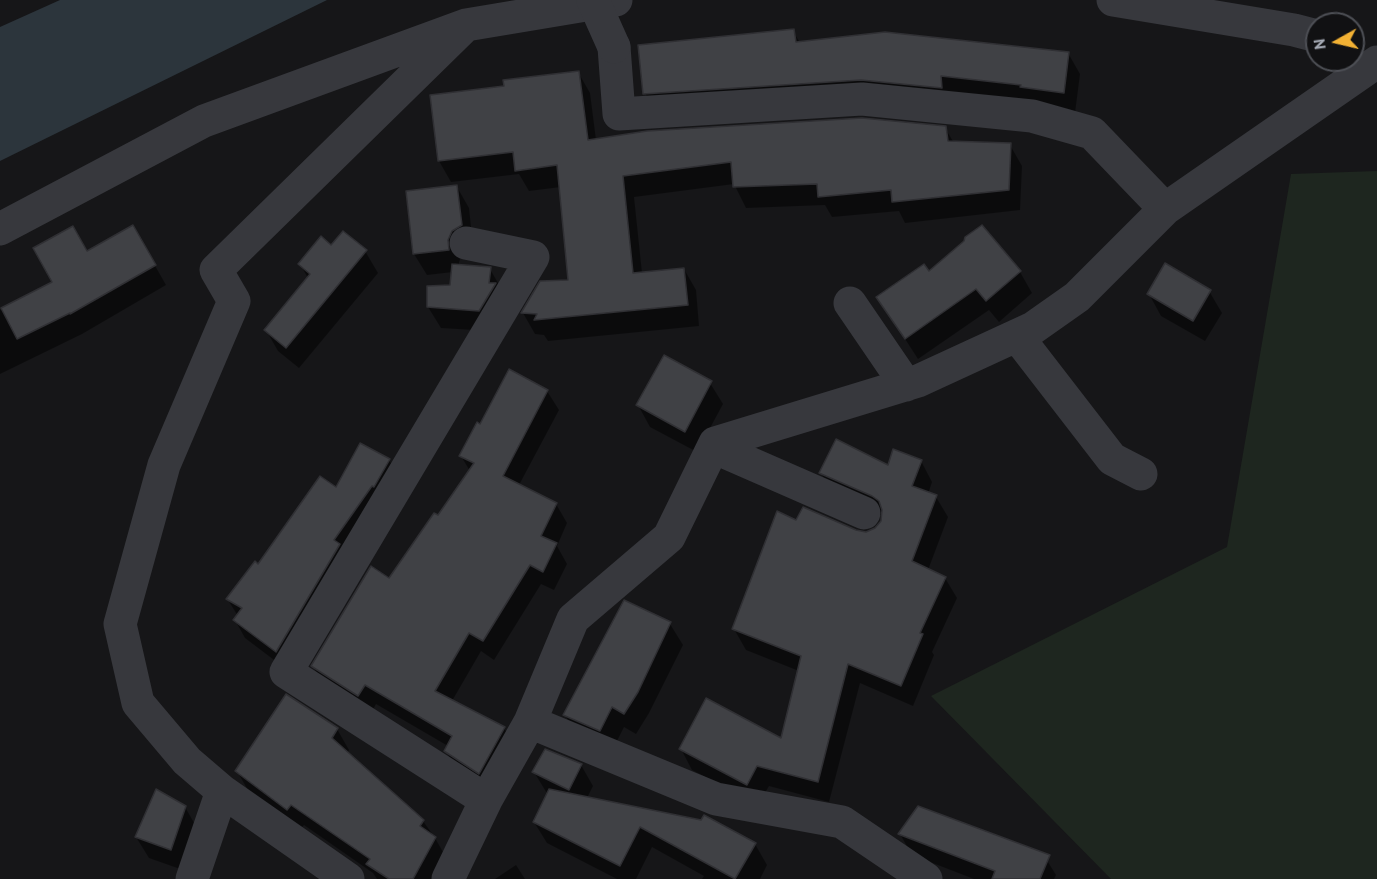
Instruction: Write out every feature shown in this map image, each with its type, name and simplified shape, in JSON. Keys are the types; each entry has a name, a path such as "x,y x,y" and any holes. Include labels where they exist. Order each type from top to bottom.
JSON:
{"street":[{"path":"593,0 614,46 619,114 862,99 1032,116 1092,133 1165,209"},
{"path":"0,229 204,121 466,25 616,0"},
{"path":"1113,0 1305,33"},
{"path":"348,879 222,791 187,761 138,703 120,624 164,465 234,301 216,270 466,25"},
{"path":"448,879 486,800 530,722 573,619 669,537 715,443 906,385 1033,328 1077,297 1165,209 1377,62"},
{"path":"466,243 533,257 286,672 486,800"},
{"path":"850,303 906,385"},
{"path":"1017,336 1112,459 1142,474"},
{"path":"713,447 864,513"},
{"path":"530,722 716,799 842,822 926,879"},
{"path":"192,879 222,791"}],"shaded area":[{"path":"60,0 327,0 0,161 0,27"},
{"path":"1377,171 1377,879 1111,879 931,696 1227,547 1291,174"}],"building":[{"path":"794,29 796,42 885,32 1069,52 1064,93 1020,87 1021,85 941,76 942,88 861,80 643,94 638,45"},
{"path":"579,71 588,140 647,131 862,118 946,126 948,141 1011,143 1009,190 892,202 891,190 818,197 817,184 733,187 731,162 623,176 633,273 684,268 688,305 534,320 537,314 521,313 540,281 568,280 557,165 515,171 513,152 438,161 430,95 504,86 503,80"},
{"path":"457,185 462,225 452,231 448,240 449,250 413,254 406,191"},
{"path":"133,225 156,265 70,314 17,339 1,308 52,282 33,248 73,226 87,251"},
{"path":"982,225 1021,271 986,301 976,289 905,339 876,297 924,264 929,271 964,241 965,237"},
{"path":"343,231 367,250 286,348 264,330 310,274 298,264 321,236 331,245"},
{"path":"1165,263 1211,290 1193,321 1147,294"},
{"path":"452,264 491,267 489,283 496,283 479,311 427,307 427,286 450,285"},
{"path":"664,355 712,381 685,432 636,405"},
{"path":"509,369 548,390 503,476 557,503 541,536 557,543 543,572 530,565 483,641 469,633 435,691 505,727 479,774 444,751 452,736 365,685 358,696 311,666 371,566 389,578 434,513 438,515 474,463 459,456 477,422 480,424"},
{"path":"836,439 888,465 893,449 922,460 912,486 937,495 912,561 946,577 920,633 923,634 901,686 848,664 818,782 757,766 747,785 679,749 706,698 781,738 801,656 732,629 777,511 796,520 803,507 856,530 866,532 875,528 881,521 882,510 879,501 819,473"},
{"path":"360,443 390,459 374,487 372,486 334,540 340,544 276,652 233,620 242,608 226,599 255,561 258,564 320,476 336,487"},
{"path":"624,600 671,622 638,692 624,714 612,707 600,731 563,715"},
{"path":"286,694 338,728 332,738 424,820 420,826 436,837 413,879 389,879 366,864 370,859 291,805 287,810 235,771"},
{"path":"545,749 582,764 569,790 532,772"},
{"path":"156,789 186,806 171,850 135,837"},
{"path":"549,789 701,820 704,815 756,843 735,879 640,827 620,866 533,822"},
{"path":"918,806 1050,855 1040,879 992,879 995,871 898,834"}]}
